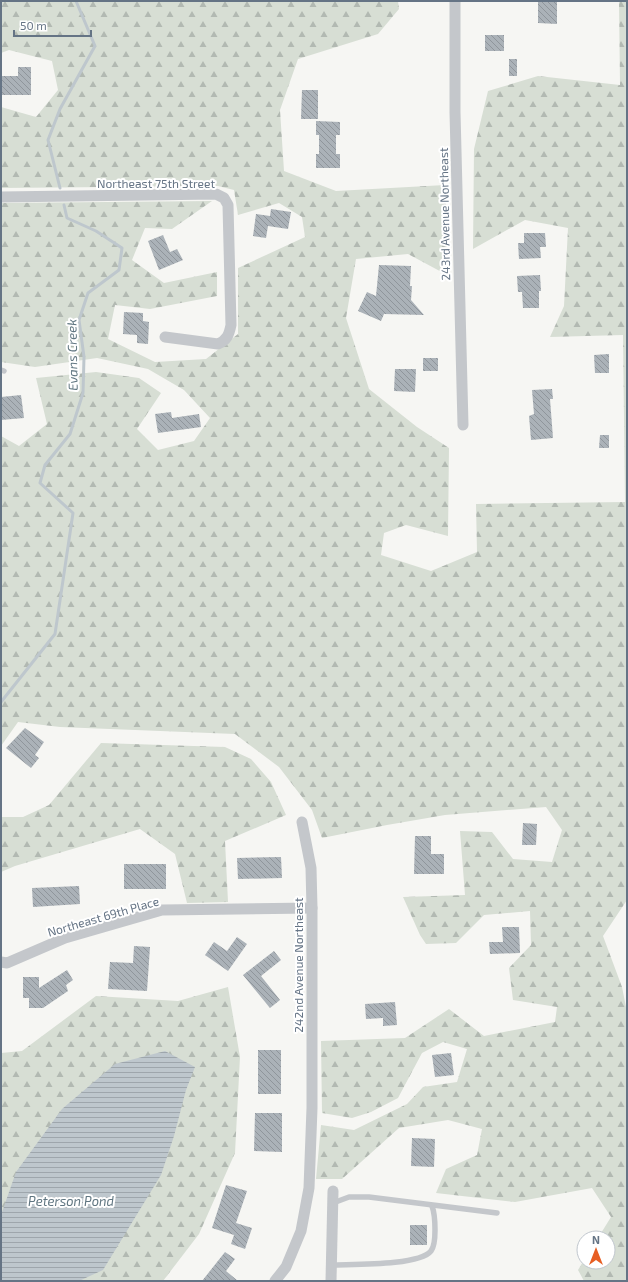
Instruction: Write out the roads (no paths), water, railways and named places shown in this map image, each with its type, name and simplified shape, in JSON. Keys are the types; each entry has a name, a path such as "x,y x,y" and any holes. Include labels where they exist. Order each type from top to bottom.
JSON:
{"street":[{"name":"243rd Avenue Northeast","path":"455,1 455,112 463,425"},
{"name":"Northeast 75th Street","path":"1,197 216,194 224,198 228,205 231,325 229,334 225,341 218,344 165,337"},
{"name":"242nd Avenue Northeast","path":"275,1281 286,1267 301,1231 309,1188 312,1108 312,908 311,868 302,822"},
{"name":"Northeast 69th Place","path":"1,962 7,963 65,938 162,910 312,908"},
{"path":"332,1281 333,1191"}],"lane":[{"path":"333,1203 349,1197 369,1197 497,1213"},
{"path":"332,1265 377,1264 422,1257 431,1251 435,1238 434,1213 432,1206"}],"water":[{"name":"Peterson Pond","path":"165,1051 195,1067 186,1090 174,1136 161,1175 103,1270 79,1281 1,1281 1,1215 16,1172 62,1109 115,1064"}],"waterway":[{"name":"Evans Creek","path":"60,188 48,140 60,109 95,46 76,1"},
{"name":"Evans Creek","path":"1,702 55,634 73,513 40,483 45,465 70,434 83,393 84,357 79,320 88,293 119,270 122,248 96,231 67,218 64,205"}]}
